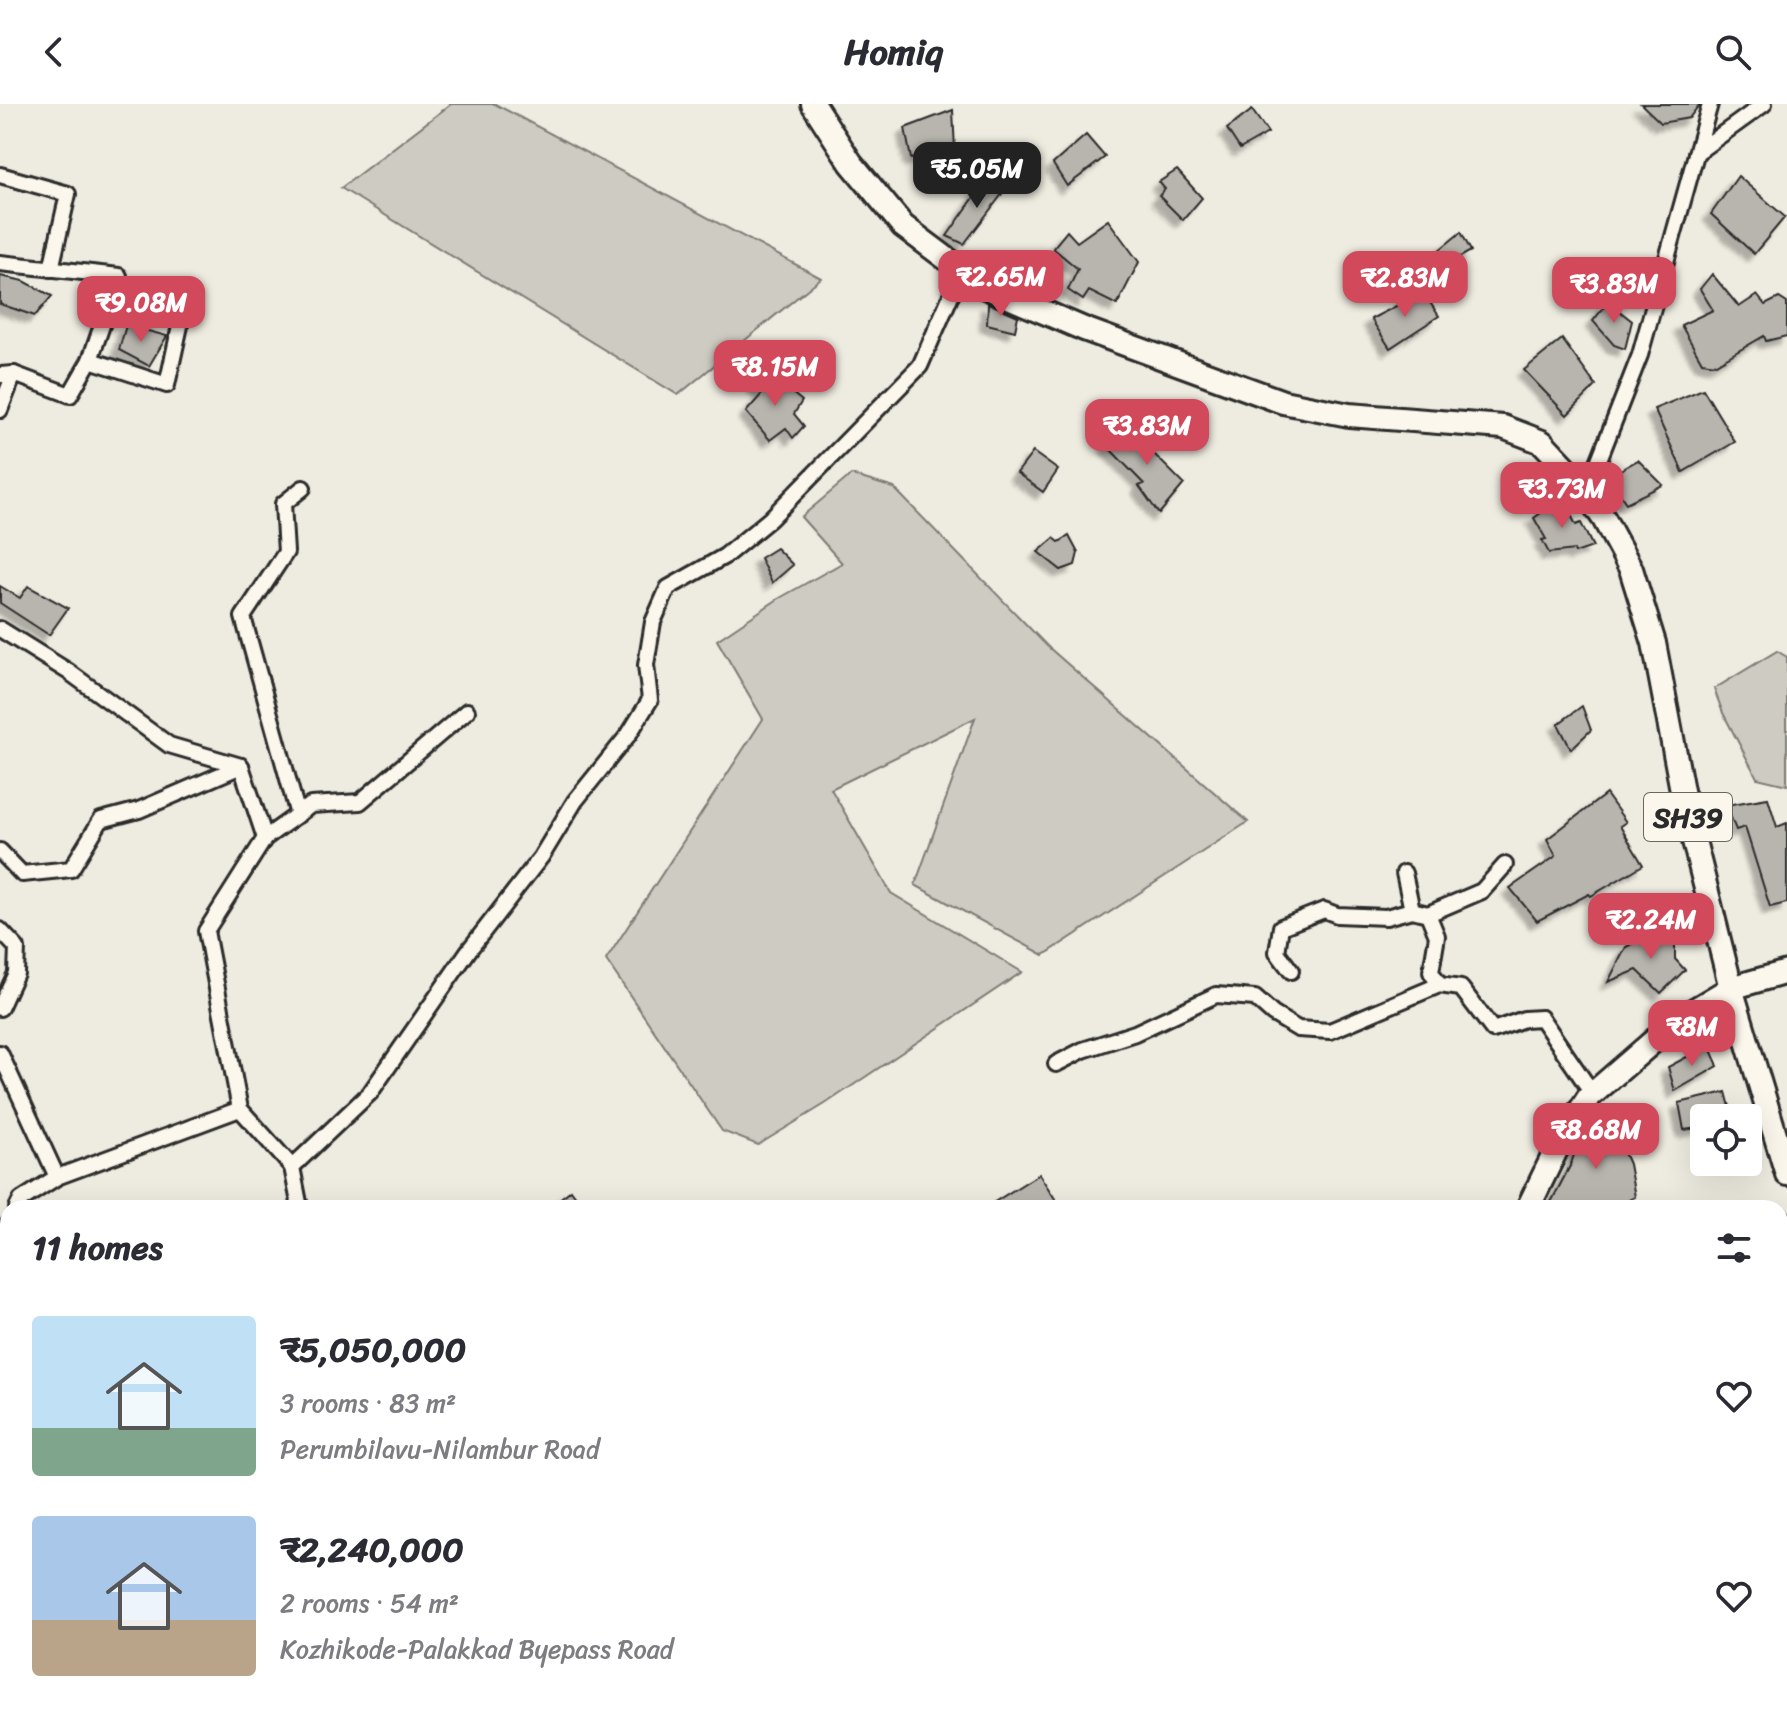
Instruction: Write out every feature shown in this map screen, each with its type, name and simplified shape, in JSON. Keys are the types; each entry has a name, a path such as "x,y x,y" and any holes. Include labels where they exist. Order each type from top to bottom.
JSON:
{"main road":[{"name":"SH39","path":"813,104 851,163 903,226 983,286 1084,329 1283,402 1349,415 1503,427 1542,442 1586,493 1631,569 1654,643 1684,801 1731,988"},
{"path":"1532,1200 1561,1140 1593,1094 1679,1019 1731,988 1787,972"},
{"path":"1731,988 1787,1174"}],"street":[{"path":"1586,493 1640,355 1710,104"},
{"path":"1696,153 1764,104"},
{"path":"0,175 68,194 51,269"},
{"path":"0,263 119,276 90,360 70,395 7,374 0,410"},
{"path":"292,1167 370,1093 469,950 541,857 575,801 629,734 650,700 646,665 653,622 668,588 725,556 770,519 920,366 962,270"},
{"path":"90,360 167,385 183,312"},
{"path":"298,815 243,617 286,552 283,504 303,488"},
{"path":"0,629 69,672 169,745 241,766"},
{"path":"298,1200 292,1167 240,1109 206,931 265,838 311,805 360,802 467,711"},
{"path":"241,766 265,838"},
{"path":"0,851 22,874 71,869 101,820 139,810 241,766"},
{"path":"1291,971 1277,952 1281,927 1324,910 1337,915 1386,917 1412,910 1428,914 1482,891 1505,865"},
{"path":"1404,873 1412,910"},
{"path":"1428,914 1437,936 1431,972 1439,985"},
{"path":"0,930 17,948 16,973 0,1008"},
{"path":"1056,1064 1083,1050 1135,1033 1216,995 1255,998 1273,1014 1298,1029 1330,1031 1439,985 1461,988 1493,1030 1524,1019 1541,1018 1593,1094"},
{"path":"0,1053 57,1177"},
{"path":"21,1200 57,1177 240,1109"}],"shaded area":[{"path":"451,104 495,104 821,278 678,395 341,188"},
{"path":"851,475 894,488 1047,646 1248,822 1044,955 915,885 975,718 831,789 891,893 1022,972 825,1104 758,1145 722,1131 606,960 763,719 717,640 778,599 842,563 801,517"},
{"path":"1777,651 1787,657 1787,785 1757,778 1714,689"}],"building":[{"path":"1641,104 1700,104 1689,118 1661,123"},
{"path":"953,110 955,150 943,150 911,159 905,128"},
{"path":"1252,110 1268,133 1240,149 1227,129"},
{"path":"1086,135 1105,157 1067,186 1053,164"},
{"path":"1177,170 1202,198 1183,220 1159,196 1165,189 1159,182"},
{"path":"989,176 1006,189 964,244 947,236"},
{"path":"1738,176 1785,217 1754,254 1711,214"},
{"path":"1108,220 1139,262 1117,305 1089,291 1083,300 1068,290 1078,269 1053,248 1067,231 1077,242"},
{"path":"1461,232 1471,251 1451,262 1438,251"},
{"path":"1712,274 1739,307 1757,295 1765,305 1779,298 1787,303 1787,336 1766,341 1764,336 1716,364 1702,362 1681,325 1713,310 1700,289"},
{"path":"0,276 24,281 52,296 35,316 0,304"},
{"path":"1423,292 1439,316 1390,348 1371,319"},
{"path":"1608,302 1632,321 1625,349 1614,345 1593,321"},
{"path":"988,303 1018,316 1015,331 987,324"},
{"path":"126,325 167,336 149,366 119,350"},
{"path":"1562,339 1596,386 1567,415 1524,370"},
{"path":"767,372 802,401 794,414 804,426 793,438 786,428 770,440 746,412 762,394 753,381"},
{"path":"1703,389 1735,442 1683,472 1654,409"},
{"path":"1140,422 1151,434 1142,442 1184,484 1159,514 1139,486 1144,484 1107,446"},
{"path":"1033,452 1058,470 1043,492 1017,473"},
{"path":"1638,460 1663,485 1626,503 1608,477"},
{"path":"1562,497 1576,525 1581,523 1593,547 1575,553 1574,550 1549,553 1542,540 1546,539 1534,518"},
{"path":"1069,536 1078,553 1075,565 1061,570 1038,552 1054,538 1059,542"},
{"path":"776,548 793,565 772,583 760,558"},
{"path":"0,586 20,598 28,586 68,608 49,635 0,603"},
{"path":"1582,706 1591,730 1571,749 1558,724"},
{"path":"1606,794 1626,822 1620,826 1643,865 1591,896 1589,894 1537,921 1510,888 1556,856 1547,839"},
{"path":"1768,798 1777,827 1787,823 1787,903 1770,907 1745,827 1736,830 1726,805"},
{"path":"1662,928 1675,946 1675,959 1685,970 1661,993 1637,970 1608,982 1626,947"},
{"path":"1709,1045 1718,1066 1675,1091 1668,1067"},
{"path":"1726,1092 1729,1104 1690,1104 1690,1129 1684,1130 1679,1103"},
{"path":"1599,1107 1614,1130 1629,1164 1635,1197 1629,1200 1552,1200 1571,1164 1578,1142"},
{"path":"1039,1174 1056,1200 998,1200"},
{"path":"571,1190 578,1200 558,1200"}]}
